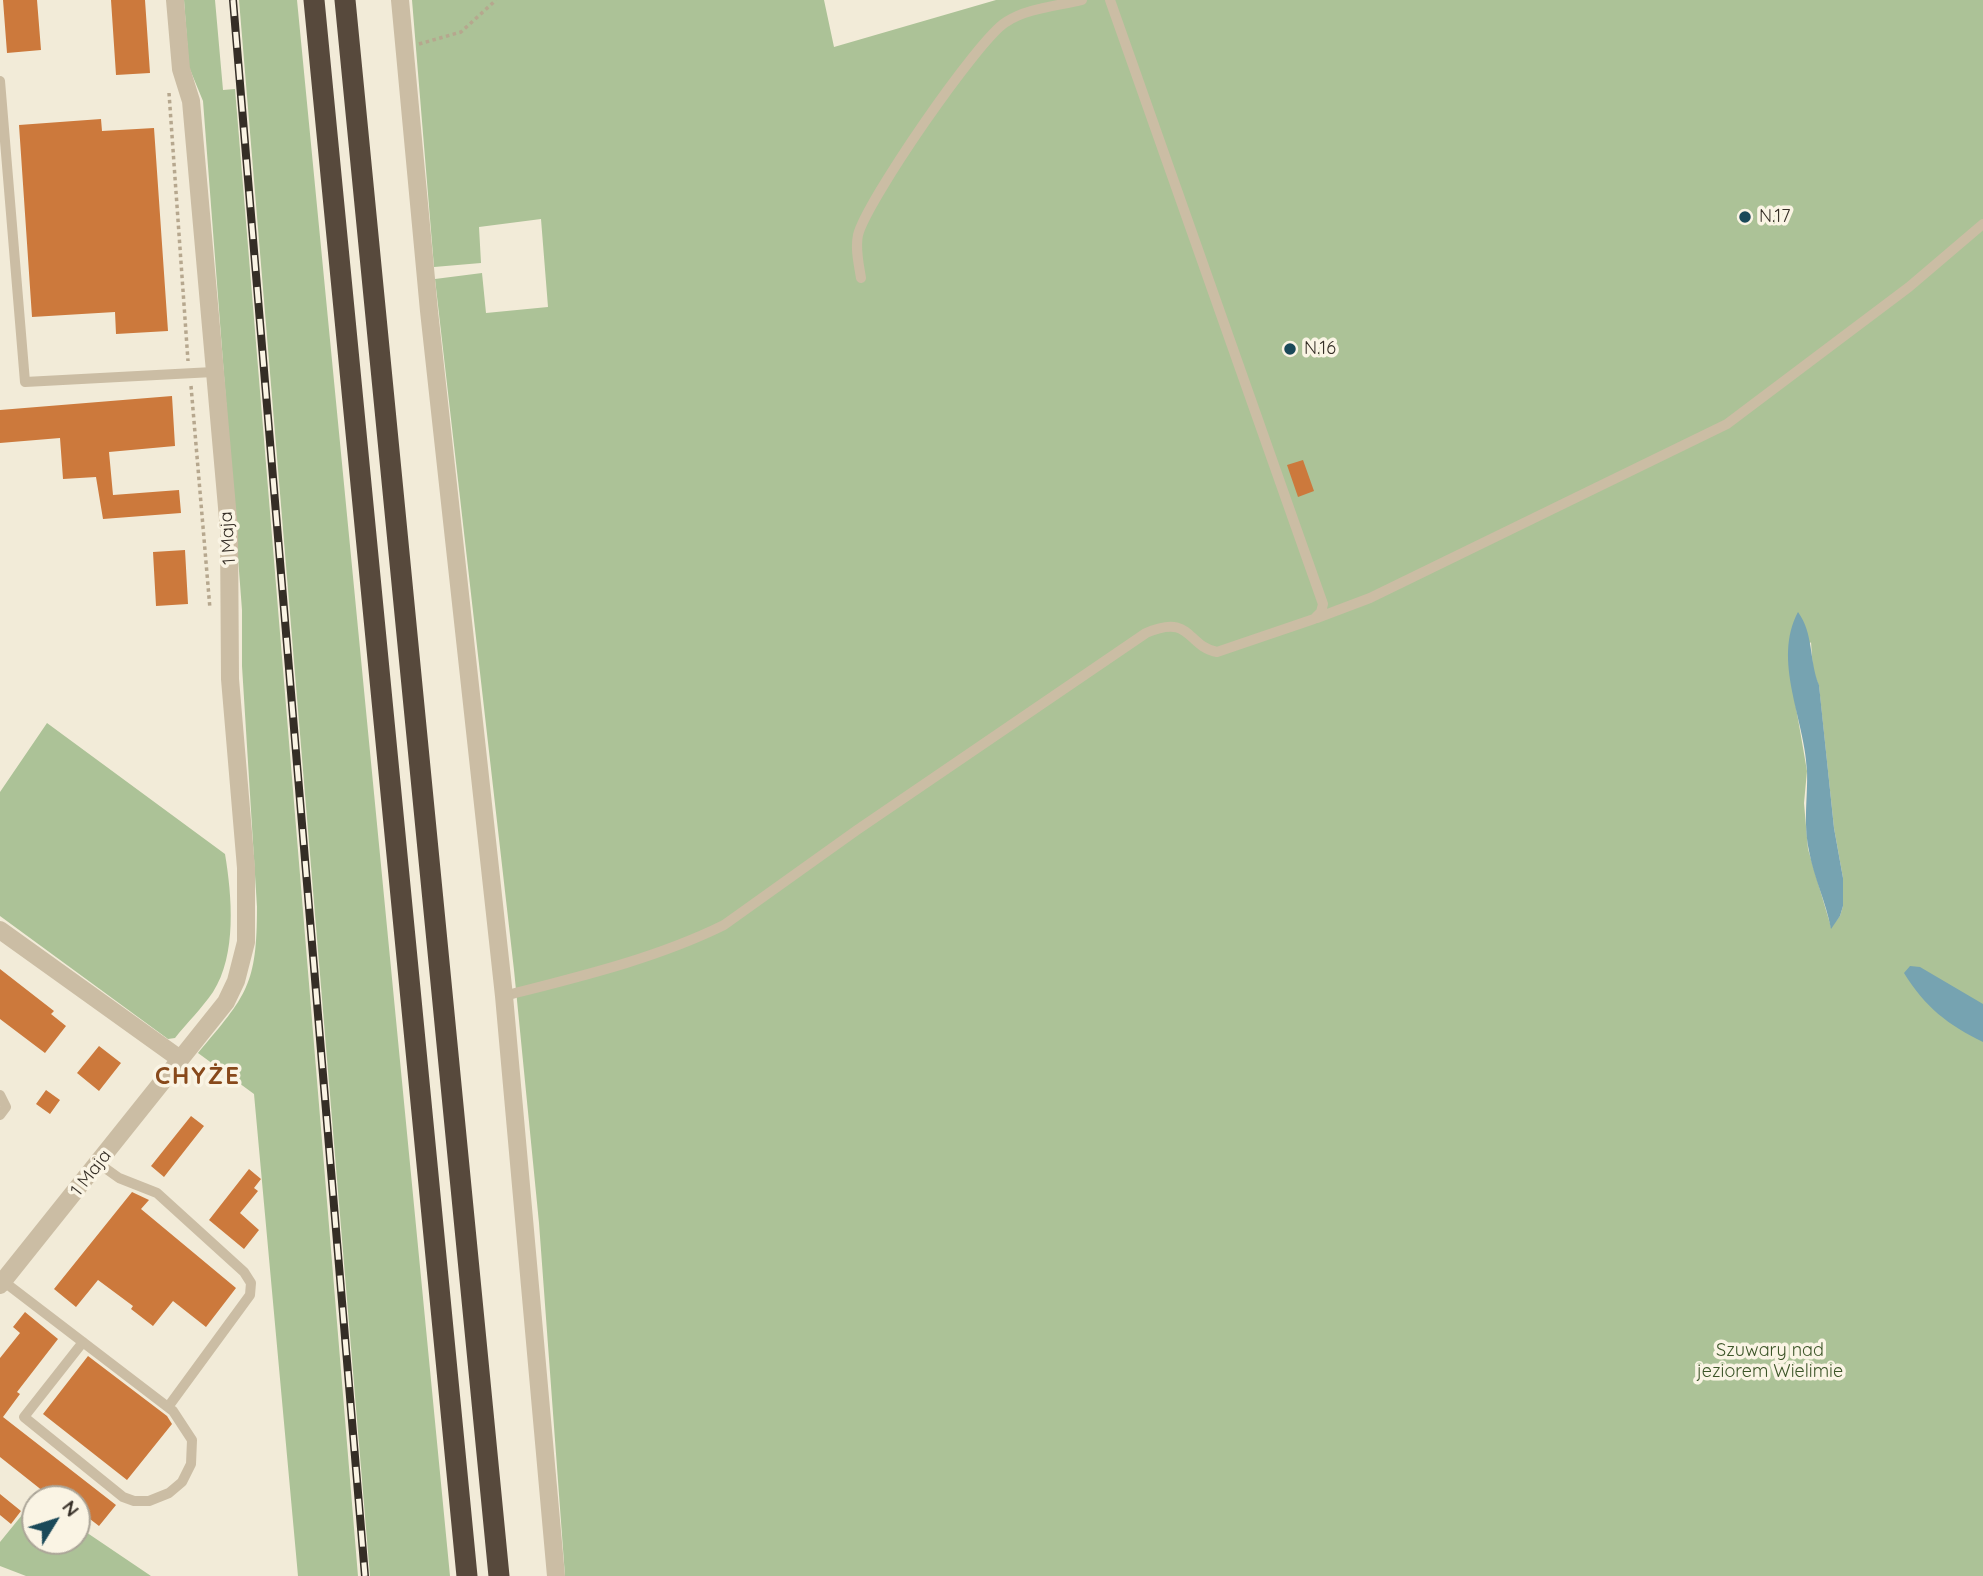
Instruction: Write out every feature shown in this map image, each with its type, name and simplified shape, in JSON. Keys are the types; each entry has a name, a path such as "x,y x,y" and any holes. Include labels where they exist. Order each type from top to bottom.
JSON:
{"highway":[{"path":"314,0 467,1576"},
{"path":"345,0 499,1576"}],"street":[{"name":"1 Maja","path":"1,1282 226,1002 236,981 246,942 247,914 230,679 229,530 191,101 181,69 176,0"},
{"path":"400,0 504,996 556,1576"},
{"path":"0,930 180,1059"}],"lane":[{"path":"861,278 858,235 880,192 900,157 996,29 1023,13 1083,0"},
{"path":"1110,0 1323,604 1321,612 1314,619"},
{"path":"0,81 25,382 213,372"},
{"path":"504,996 586,975 701,936 724,925 869,822 1146,633 1160,627 1175,626 1187,630 1209,650 1217,652 1314,619 1370,598 1718,430 1909,287 1983,225"},
{"path":"0,1095 6,1107 0,1115"},
{"path":"98,1163 120,1178 156,1193 244,1272 251,1283 250,1295 168,1407"},
{"path":"1,1282 83,1342 168,1407 185,1426 192,1440 191,1464 183,1482 169,1493 149,1501 123,1497 23,1417 83,1342"}],"path":[{"path":"403,46 433,42 461,32 496,0"},
{"path":"169,83 189,373 211,618"}],"green space":[{"path":"184,0 215,0 223,90 235,89 358,1576 298,1576 254,1094 198,1053 228,1017 246,988 255,955 257,907 242,666 242,610 203,101 189,67"},
{"path":"239,0 297,0 450,1576 370,1576"},
{"name":"Szuwary nad jeziorem Wielimie","path":"412,0 824,0 834,47 996,0 1983,0 1983,1576 565,1576 539,1223 514,970 435,279 482,273 486,313 548,307 541,219 479,227 481,263 434,267","holes":["1811,642 1813,671 1819,686 1834,828 1843,878 1843,906 1840,916 1831,927 1808,849 1804,803 1807,771 1789,667"]},
{"path":"47,723 225,854 231,906 226,961 213,992 175,1038 168,1039 0,916 0,792"},
{"path":"21,1516 21,1555 91,1555 91,1535 151,1576 26,1576 0,1566 0,1542"}],"water":[{"path":"1798,612 1807,629 1819,685 1834,828 1843,878 1843,906 1831,929 1809,851 1806,829 1805,751 1789,670 1788,650"},
{"path":"1910,966 1920,967 1983,1004 1983,1042 1948,1022 1920,996 1904,973"}],"building":[{"path":"3,0 37,0 41,50 7,53"},
{"path":"111,0 145,0 150,73 116,75"},
{"path":"101,119 102,131 154,128 168,331 116,334 115,312 32,317 19,125"},
{"path":"172,396 175,446 109,452 113,495 179,490 181,513 103,519 96,477 63,479 60,438 0,443 0,410"},
{"path":"1303,460 1314,491 1298,497 1287,465"},
{"path":"185,550 188,604 156,606 153,552"},
{"path":"0,969 54,1011 51,1014 66,1026 45,1053 0,1019"},
{"path":"99,1046 121,1063 99,1091 77,1073"},
{"path":"46,1090 60,1100 50,1114 36,1104"},
{"path":"191,1116 204,1126 164,1177 151,1166"},
{"path":"249,1169 261,1179 254,1188 258,1191 240,1213 259,1230 244,1249 209,1220"},
{"path":"132,1192 149,1200 141,1209 236,1288 206,1327 173,1301 153,1326 131,1309 133,1306 98,1280 76,1307 54,1289"},
{"path":"25,1312 58,1339 17,1392 20,1394 3,1417 90,1485 35,1485 0,1457 0,1358 20,1333 13,1327"},
{"path":"88,1356 167,1416 172,1424 127,1480 43,1414"},
{"path":"91,1486 116,1505 99,1526 91,1520"},
{"path":"0,1494 21,1511 11,1524 0,1515"}],"railway":[{"path":"233,0 365,1576"}],"place":[{"name":"N.17","path":"1745,217"},
{"name":"N.16","path":"1290,349"}],"district":[{"name":"CHYŻE","path":"198,1077"}]}
